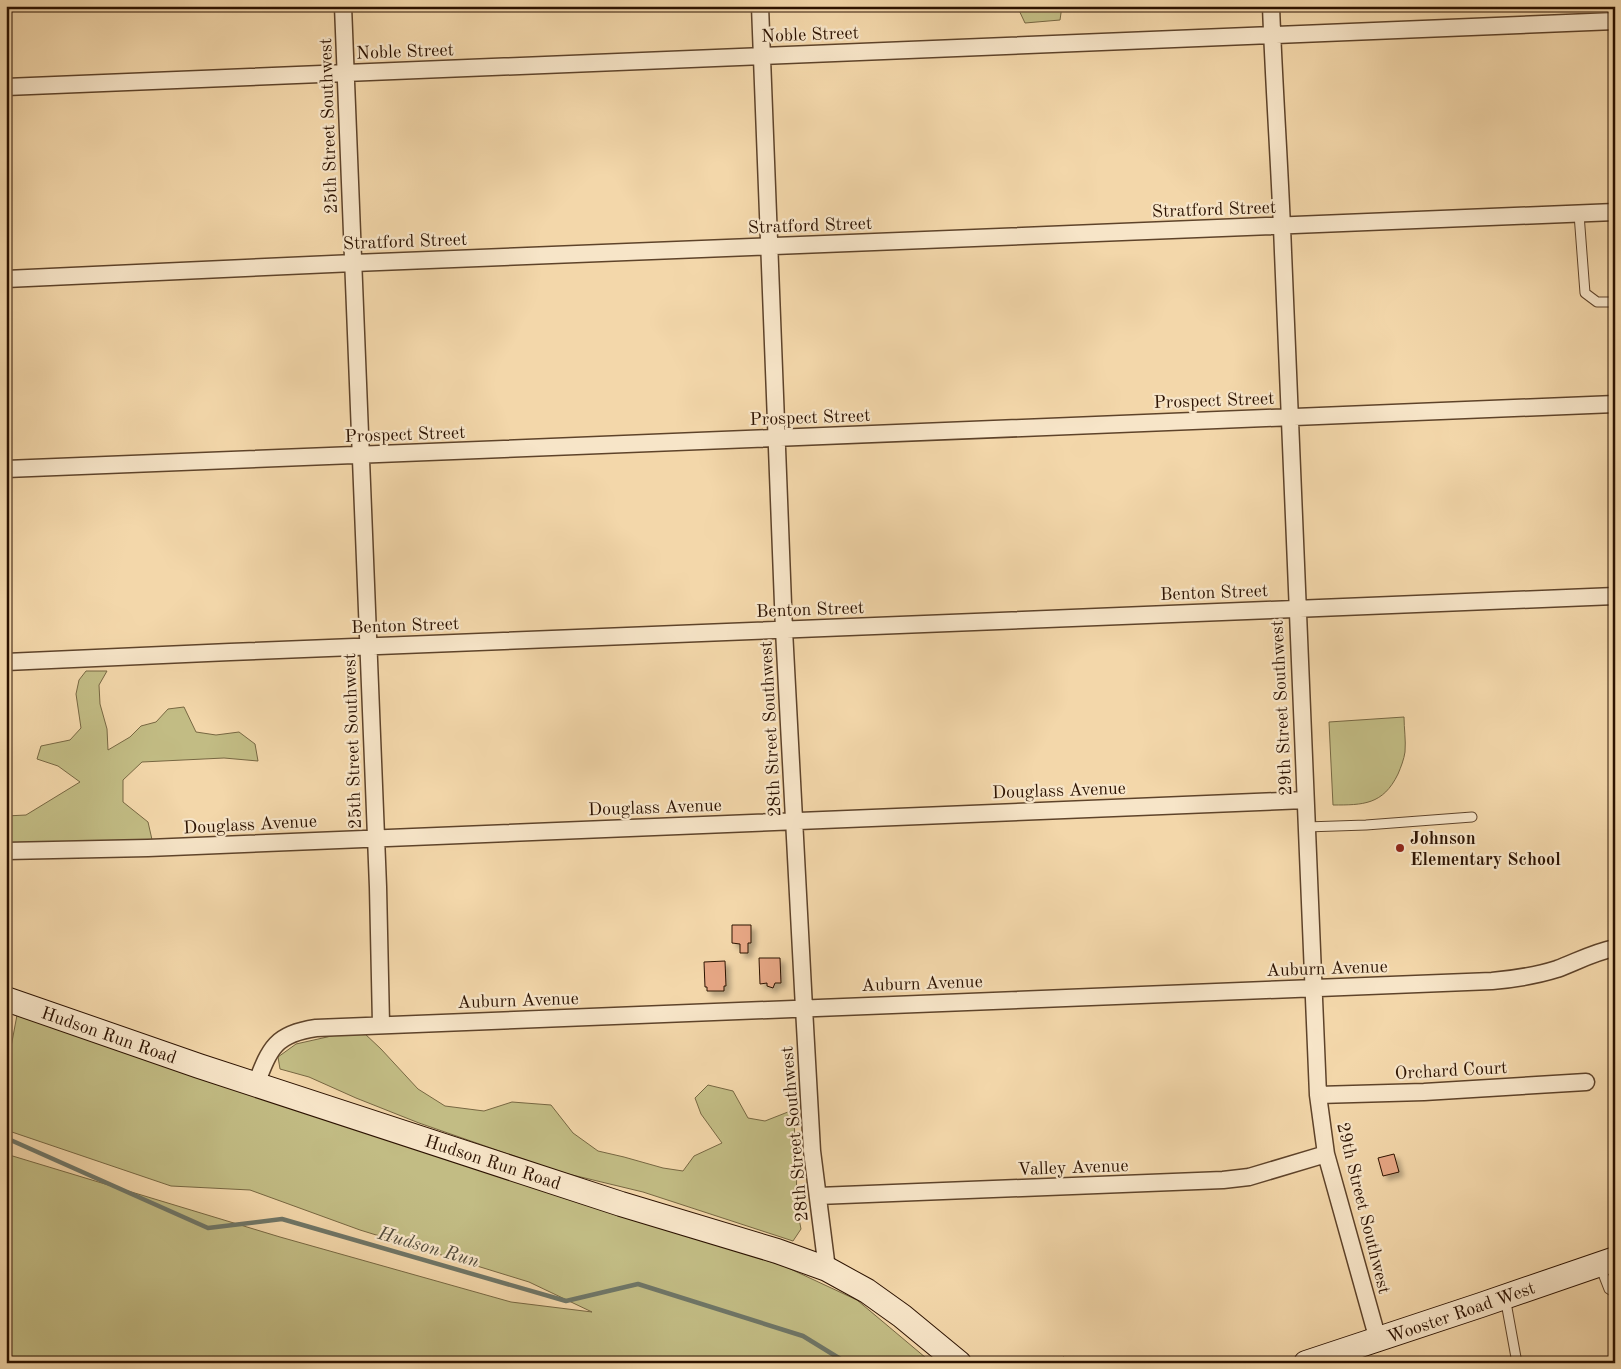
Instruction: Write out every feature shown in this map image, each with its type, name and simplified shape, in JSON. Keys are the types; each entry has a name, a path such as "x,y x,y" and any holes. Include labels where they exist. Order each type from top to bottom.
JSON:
{"main road":[{"name":"Hudson Run Road","path":"6,999 256,1084 621,1204 827,1268 867,1291 902,1316 960,1363"},
{"name":"Wooster Road West","path":"1306,1363 1607,1261"}],"street":[{"name":"25th Street Southwest","path":"343,6 376,838 381,1024"},
{"name":"28th Street Southwest","path":"760,6 784,630 804,1008 812,1151 827,1268"},
{"name":"29th Street Southwest","path":"1271,6 1282,226 1296,609 1318,1096 1326,1154 1378,1340"},
{"name":"Noble Street","path":"6,87 1615,21"},
{"name":"Stratford Street","path":"6,279 354,263 1615,212"},
{"name":"Prospect Street","path":"6,469 1615,404"},
{"name":"Benton Street","path":"6,662 1615,596"},
{"name":"Douglass Avenue","path":"6,851 148,848 1305,800"},
{"name":"Auburn Avenue","path":"256,1084 263,1064 273,1047 280,1040 291,1033 316,1028 1414,985 1518,979 1556,969 1592,954 1615,948"},
{"name":"Orchard Court","path":"1318,1096 1424,1092 1586,1082"},
{"name":"Valley Avenue","path":"818,1196 1223,1180 1249,1177 1326,1154"}],"lane":[{"path":"1579,214 1585,293 1597,302 1615,302"},
{"path":"1306,827 1366,826 1472,817"},
{"path":"1607,1261 1609,1289 1615,1294"},
{"path":"1505,1297 1517,1363"}],"shaded area":[{"path":"1017,6 1062,6 1060,20 1025,23"},
{"path":"86,671 107,671 99,685 100,704 107,729 108,750 130,737 141,726 156,722 168,709 184,707 196,732 216,735 239,732 255,744 258,761 224,758 142,762 123,780 123,802 148,822 153,844 6,847 6,816 26,815 80,782 58,766 37,759 41,746 70,740 81,728 76,694 79,680"},
{"path":"1404,717 1405,755 1399,771 1386,792 1371,801 1363,803 1333,805 1329,722"},
{"path":"17,1015 601,1209 784,1266 857,1300 932,1363 6,1363 6,1154 280,1237 511,1302 592,1312 529,1282 360,1230 250,1190 171,1186 6,1130 6,1074"},
{"path":"364,1033 418,1089 445,1106 484,1111 512,1102 551,1105 573,1133 598,1151 663,1168 683,1171 694,1156 722,1143 701,1114 695,1098 708,1085 733,1091 748,1118 765,1121 793,1110 797,1165 796,1203 801,1229 793,1241 643,1192 560,1172 419,1123 309,1077 280,1069 278,1057 296,1044 336,1035"}],"building":[{"path":"732,925 751,925 751,943 748,943 748,953 740,953 740,944 732,943"},
{"path":"759,958 780,958 781,983 775,983 773,988 767,986 767,983 760,984"},
{"path":"725,961 726,986 724,986 724,991 707,991 707,987 705,987 704,962"},
{"path":"1394,1154 1399,1172 1383,1176 1378,1158"},
{"path":"1064,1357 1066,1363 1047,1363"}],"waterway":[{"name":"Hudson Run","path":"6,1138 208,1228 282,1219 566,1301 638,1284 803,1336 847,1363"}],"place":[{"name":"Johnson Elementary School","path":"1400,848"}]}
